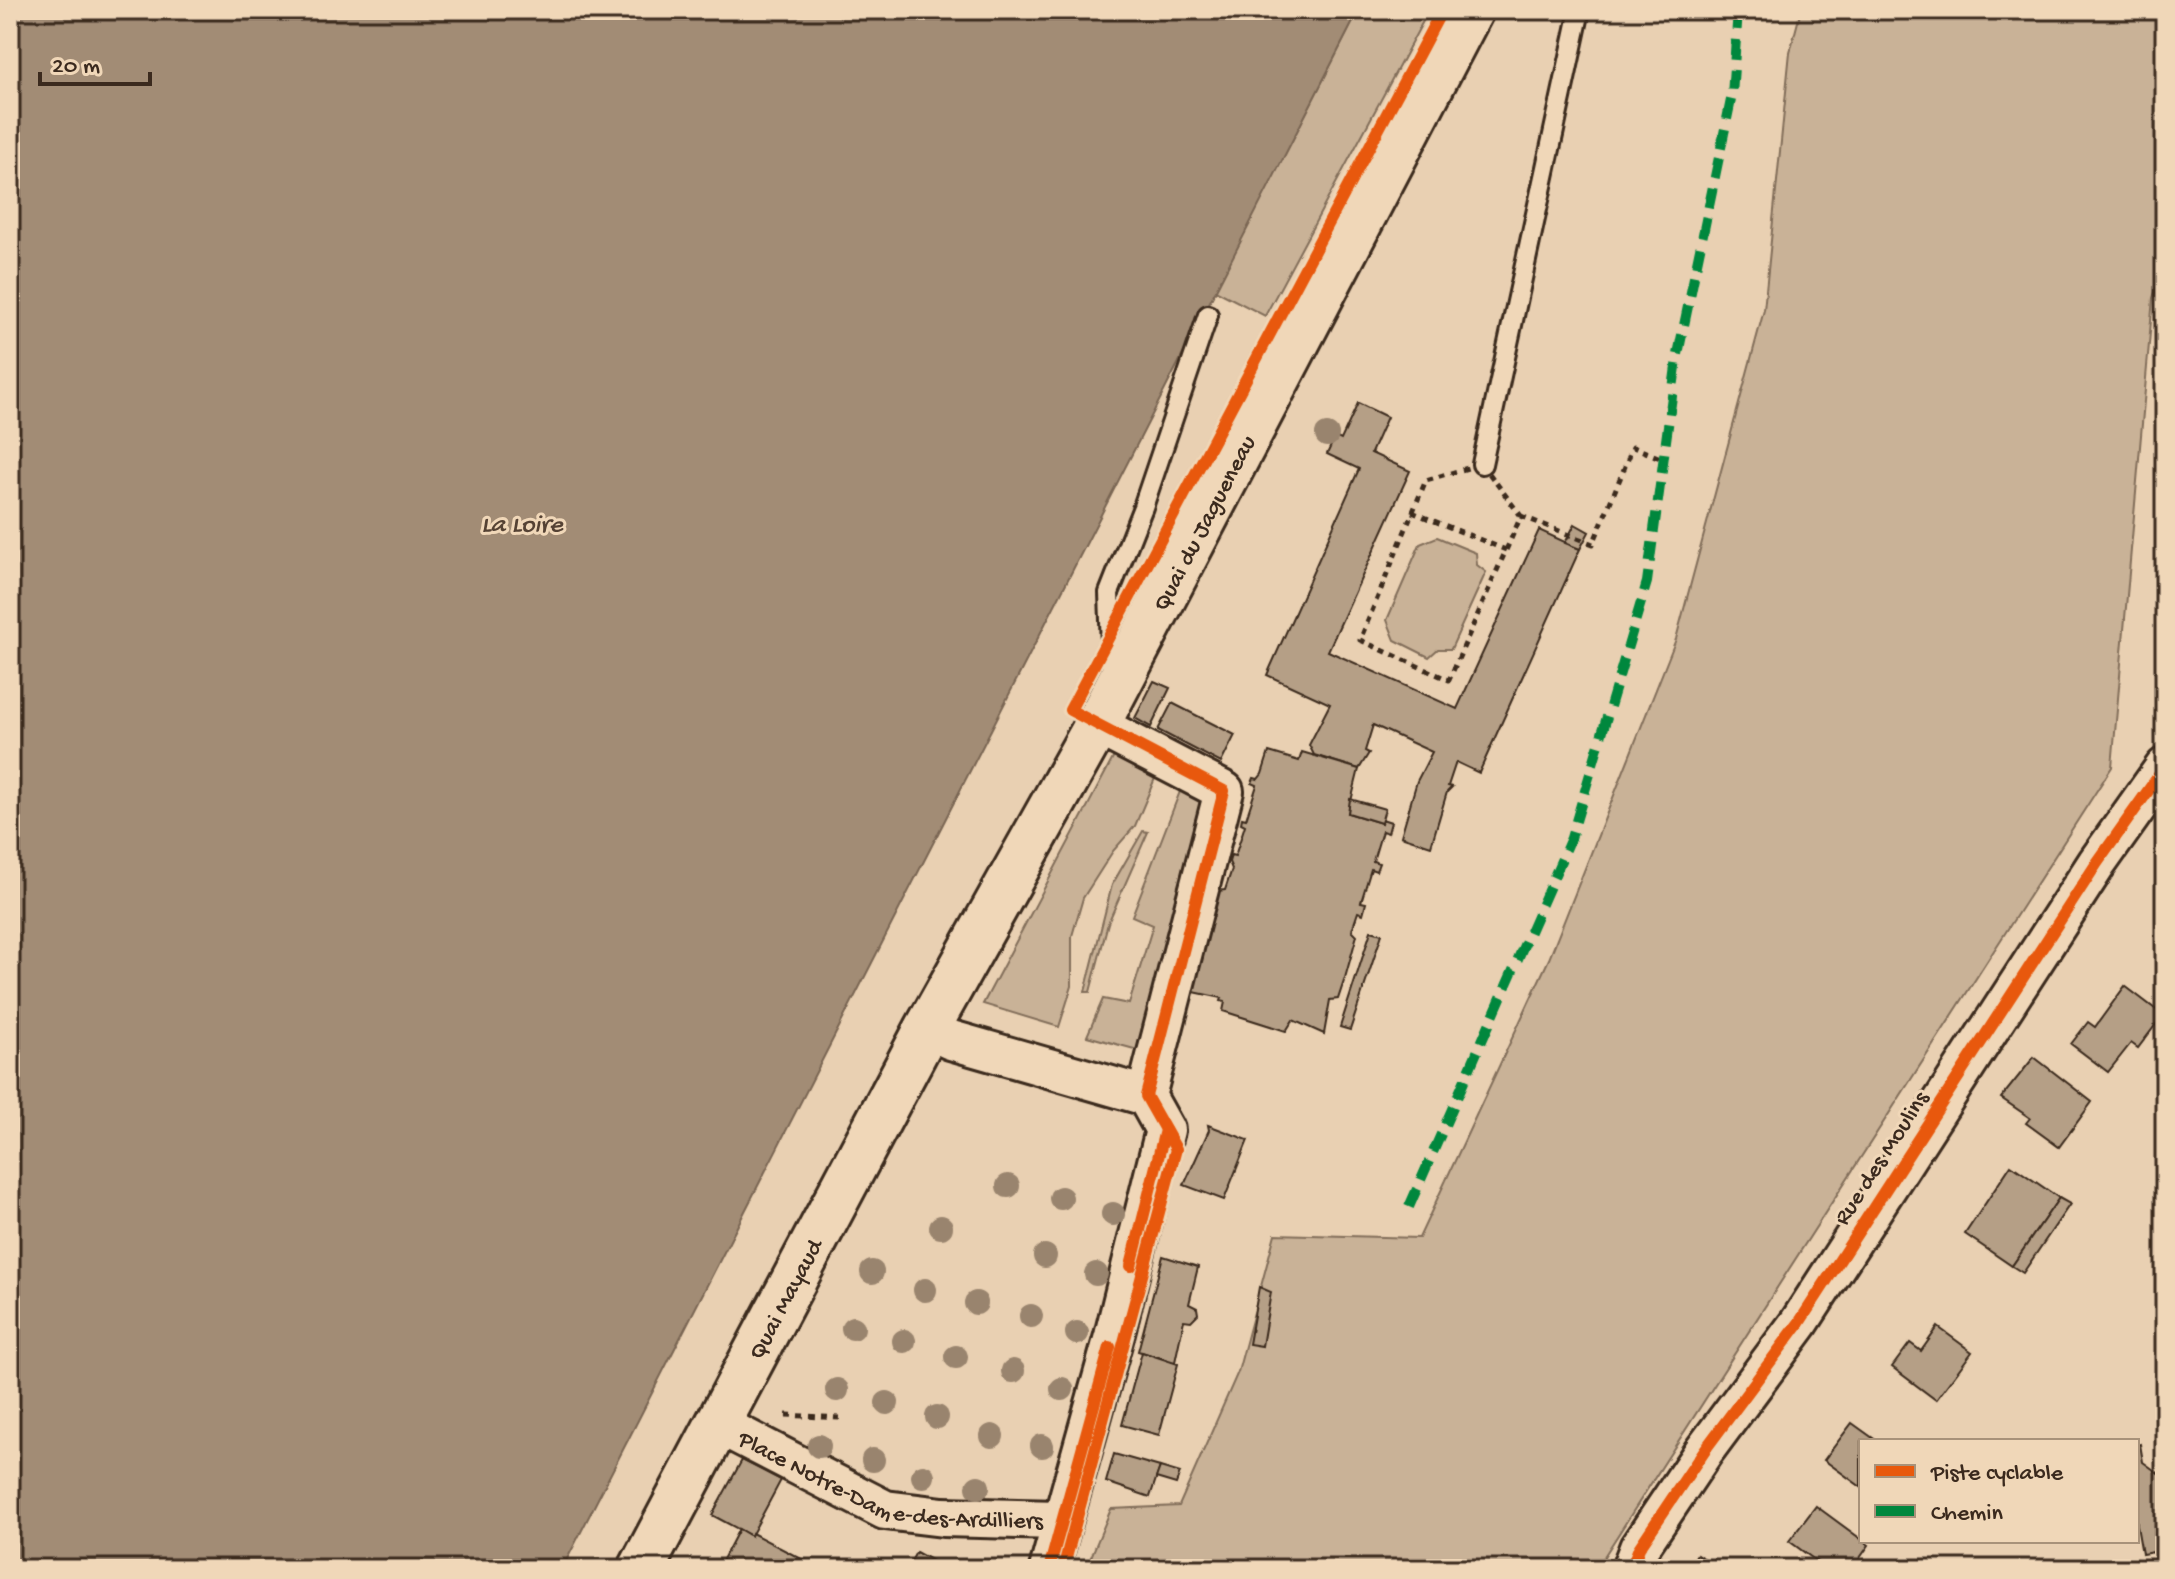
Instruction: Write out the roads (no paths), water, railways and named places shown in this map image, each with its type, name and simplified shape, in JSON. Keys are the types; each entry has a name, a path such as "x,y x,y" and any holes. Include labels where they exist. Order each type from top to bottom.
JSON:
{"main road":[{"name":"Quai du Jagueneau","path":"927,1029 1105,709 1471,10"},
{"name":"Quai Mayaud","path":"641,1569 927,1029"}],"street":[{"path":"927,1029 951,1040 1146,1096 1224,791 1105,709"},
{"name":"Rue des Moulins","path":"1631,1569 1647,1536 1704,1451 1799,1323 2097,863 2165,767"},
{"name":"Place Notre-Dame-des-Ardilliers","path":"718,1424 885,1510 943,1517 1060,1520 1114,1336 1165,1130 1146,1096"},
{"path":"1049,1569 1060,1520"}],"lane":[{"path":"1482,464 1580,10"},
{"path":"1105,709 1109,593 1143,507 1208,315"}],"water":[{"name":"La Loire","path":"10,10 1359,10 562,1569 10,1569"}]}
